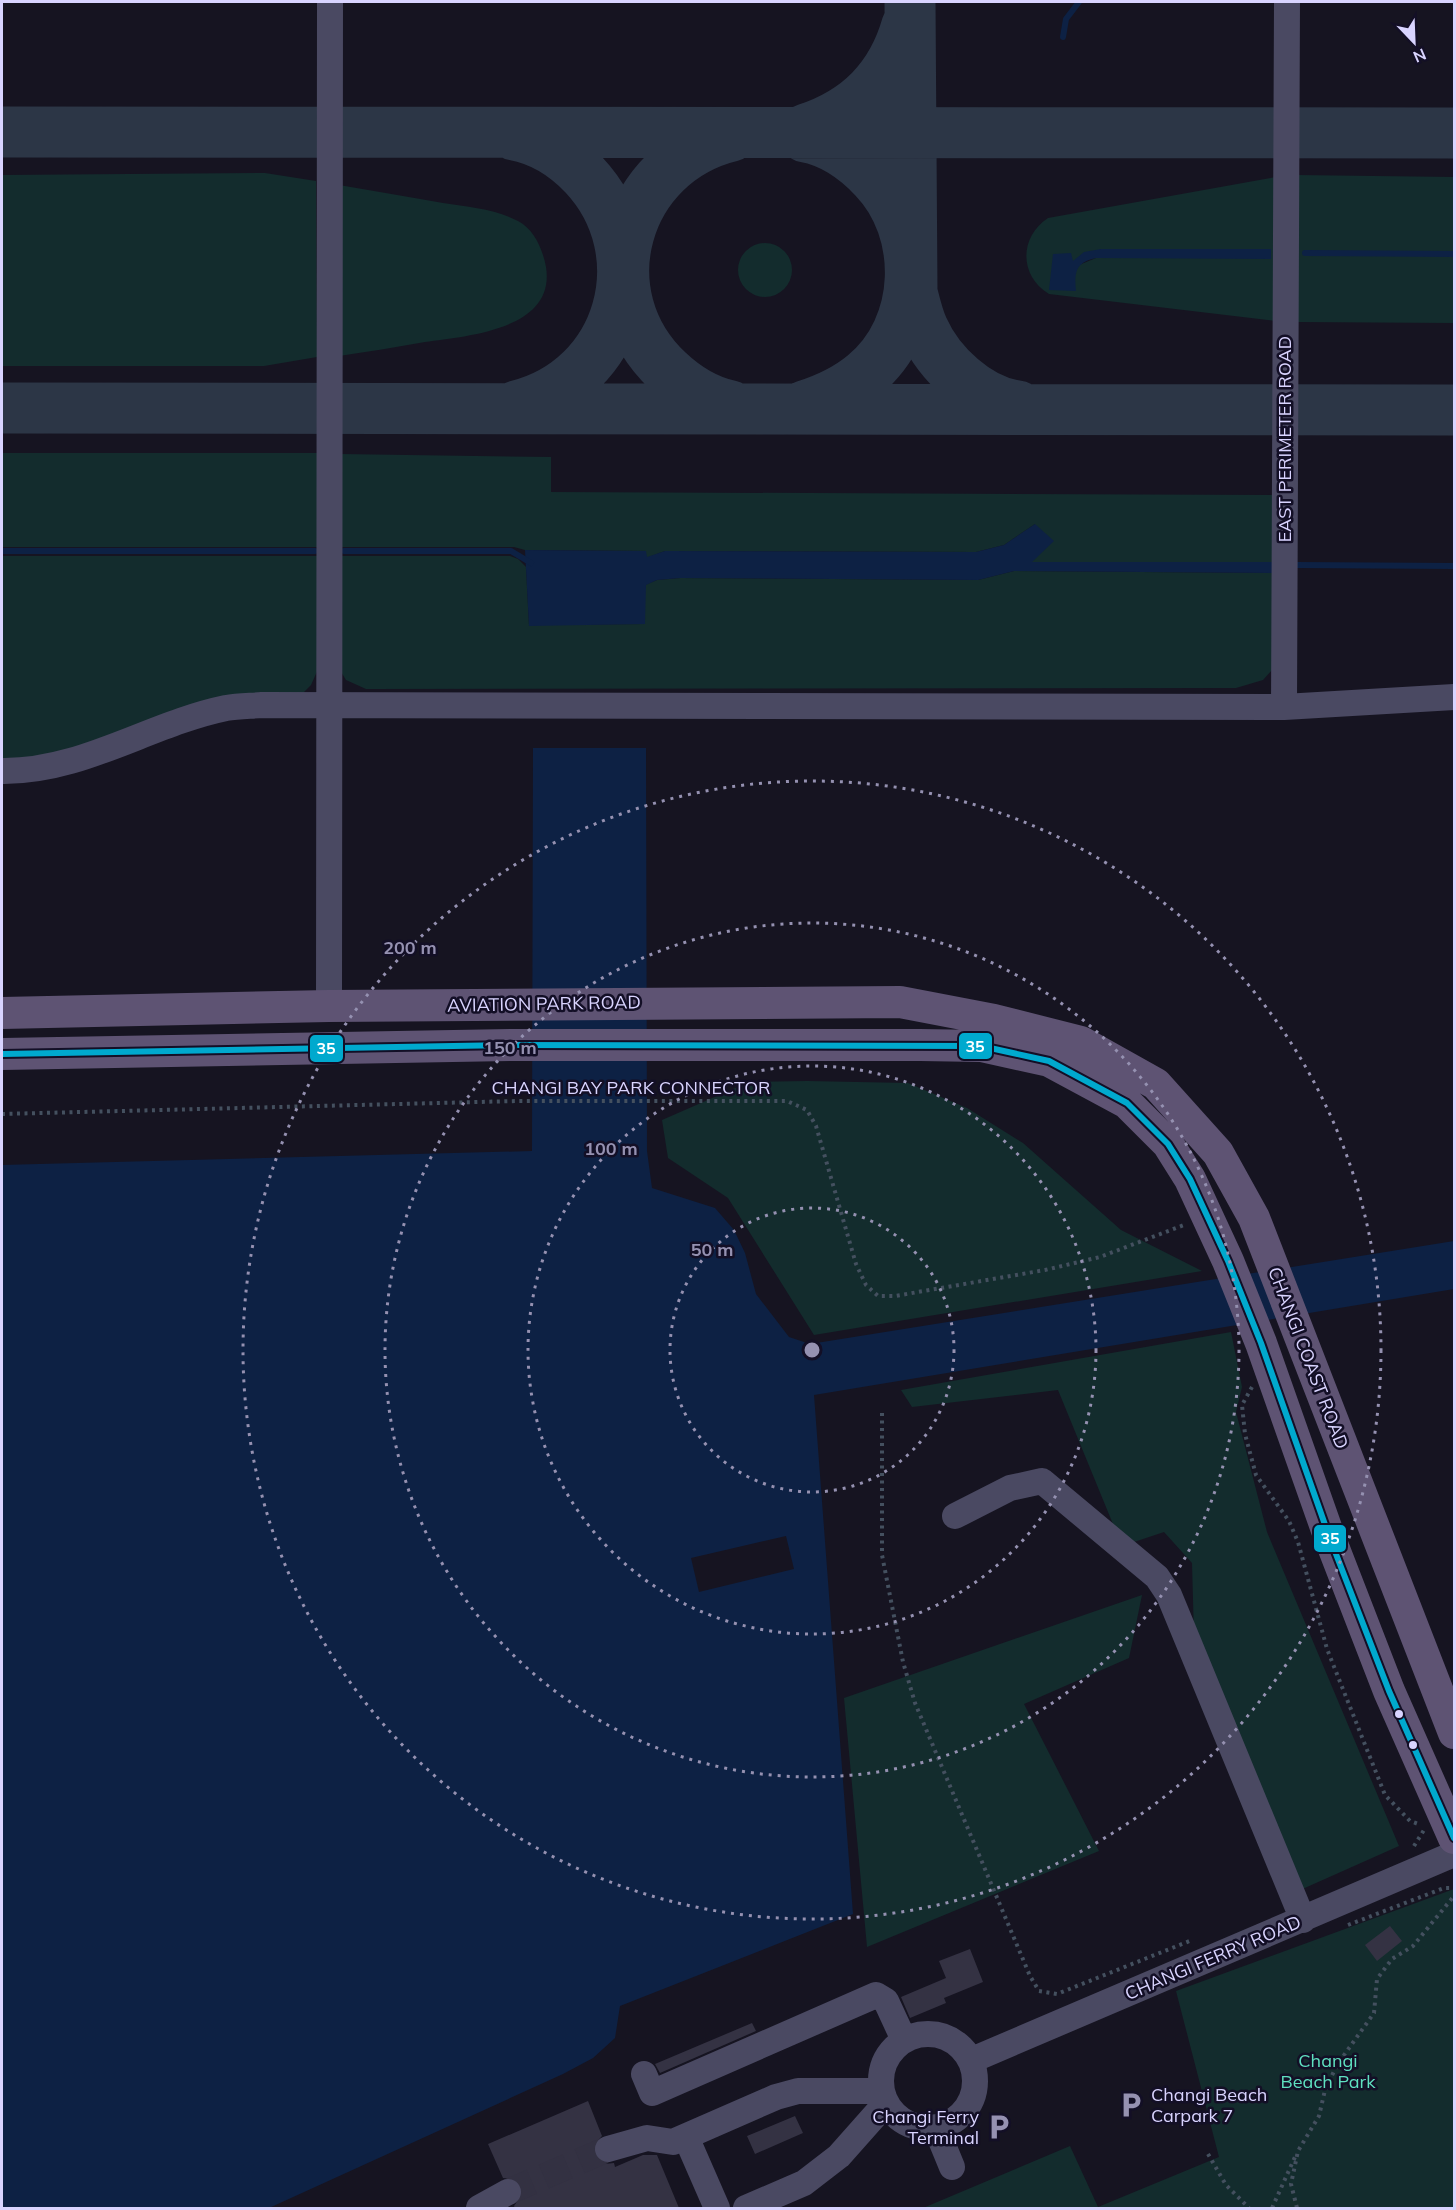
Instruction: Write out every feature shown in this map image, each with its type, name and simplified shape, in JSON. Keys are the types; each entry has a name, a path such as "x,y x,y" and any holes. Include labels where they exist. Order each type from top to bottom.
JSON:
{"main road":[{"name":"AVIATION PARK ROAD","path":"2,1013 329,1006 900,1002 994,1020 1081,1041"},
{"name":"CHANGI COAST ROAD","path":"1081,1041 1156,1084 1218,1153 1254,1218 1455,1733"},
{"path":"2,1054 514,1045 981,1046 1049,1061 1127,1103 1168,1144 1190,1179 1228,1261 1261,1343 1347,1583 1421,1767 1455,1838"},
{"path":"1347,1583 1359,1587 1377,1584 1384,1578 1387,1563"}],"street":[{"path":"329,1006 330,2"},
{"name":"EAST PERIMETER ROAD","path":"1284,707 1287,2"},
{"path":"2,771 42,769 64,764 226,708 330,704 1284,707 1455,697"},
{"path":"955,1516 1010,1488 1042,1481 1157,1577 1169,1595 1303,1920"},
{"name":"CHANGI FERRY ROAD","path":"972,2060 1455,1854"},
{"path":"644,2074 652,2093 876,1995 885,2001 904,2040"},
{"path":"923,2034 942,2035 960,2044 972,2060 977,2081 971,2103 957,2120 936,2128 916,2127 898,2119 884,2097 881,2071 890,2053 904,2040 923,2034"},
{"path":"608,2149 647,2138 667,2143 686,2137 776,2097 798,2091 884,2097"},
{"path":"746,2208 804,2183 838,2156 884,2097"},
{"path":"936,2128 952,2167"},
{"path":"686,2137 717,2208"},
{"path":"479,2208 508,2192"}],"path":[{"name":"CHANGI BAY PARK CONNECTOR","path":"2,1114 517,1101 654,1099 787,1101 807,1110 824,1151 856,1264 866,1285 878,1296 895,1296 1045,1270 1100,1257 1191,1223"},
{"path":"1251,1376 1252,1386 1242,1405 1245,1434 1256,1475 1289,1521 1298,1542 1319,1610 1327,1649 1385,1795 1410,1821 1425,1827 1413,1847 1405,1852"},
{"path":"882,1413 882,1555 903,1662 915,1703 1039,1992 1057,1994 1197,1938"},
{"path":"1444,1888 1455,1888"},
{"path":"1272,2208 1298,2151 1319,2116 1325,2090 1337,2065 1374,2013 1377,1979 1392,1959 1413,1946 1455,1896"},
{"path":"1297,2208 1291,2184 1298,2151"},
{"path":"1208,2154 1226,2185 1249,2208"}],"green space":[{"path":"265,173 316,181 317,357 264,366 2,366 2,175"},
{"path":"1296,175 1454,177 1454,323 1296,322"},
{"path":"1276,177 1276,321 1049,294 1032,277 1026,256 1032,235 1048,218","holes":["1101,249 1271,250 1271,258 1096,258 1079,265 1074,273 1053,254 1072,262"]},
{"path":"339,185 482,209 518,221 529,229 545,260 545,288 537,304 523,317 505,326 484,332 339,356"},
{"path":"760,243 770,243 780,247 788,255 792,270 788,285 780,293 770,297 760,297 750,293 742,285 738,275 738,265 742,255 750,247"},
{"path":"2,453 319,453 319,547 2,547"},
{"path":"340,454 551,457 551,492 1277,495 1276,562 1031,562 1035,524 1004,545 976,552 665,551 646,558 646,551 525,550 514,547 340,547"},
{"path":"2,556 319,556 319,667 311,685 303,693 57,756 2,761"},
{"path":"341,556 510,556 518,559 526,567 529,625 644,624 645,585 657,580 680,578 978,580 1014,571 1276,573 1272,670 1263,680 1236,688 366,689 346,680 340,670"},
{"path":"749,1082 908,1083 967,1108 1023,1143 1121,1230 1202,1271 814,1335 728,1198 668,1158 662,1120"},
{"path":"1231,1332 1242,1387 1236,1412 1267,1532 1399,1846 1298,1891 1194,1636 1192,1563 1164,1532 1122,1546 1058,1390 912,1407 901,1390"},
{"path":"1142,1595 1129,1658 1024,1704 1099,1851 867,1947 844,1698"},
{"name":"Changi Beach Park","path":"1454,1889 1454,2208 923,2208 1070,2146 1098,2207 1219,2157 1176,1991"}],"water":[{"path":"1101,249 1271,249 1271,259 1096,258 1080,265 1075,278 1076,291 1049,290 1053,254 1071,253 1073,261 1084,252"},
{"path":"1035,524 1054,541 1032,562 1276,562 1276,573 1014,571 978,580 680,578 657,580 646,585 645,624 529,626 525,550 646,551 647,557 665,551 976,552 1004,545"},
{"path":"533,748 646,748 647,1151 652,1188 715,1208 734,1230 745,1253 756,1294 789,1337 810,1344 1454,1241 1454,1289 814,1395 853,1914 620,2006 615,2038 593,2058 563,2074 269,2208 2,2208 2,1165 532,1151"}],"pier":[{"path":"786,1536 794,1569 699,1592 691,1558"}],"building":[{"path":"1390,1926 1402,1941 1377,1961 1365,1945"},
{"path":"970,1949 983,1982 944,1998 946,2003 910,2018 901,1997 946,1978 939,1961"},
{"path":"752,2023 756,2031 660,2073 655,2064"},
{"path":"588,2101 602,2136 593,2146 597,2159 605,2164 614,2163 615,2167 643,2155 657,2155 679,2208 515,2208 514,2206 523,2193 521,2185 515,2179 503,2178 488,2144"},
{"path":"795,2116 803,2133 755,2154 747,2136"}],"waterway":[{"path":"1063,37 1066,19 1079,2"},
{"path":"1305,253 1454,254"},
{"path":"2,551 315,551"},
{"path":"344,551 511,551 531,563"},
{"path":"1295,565 1454,566"}],"taxiway":[{"path":"910,2 912,292 915,306 921,324 939,355 962,379 989,397 1018,406"},
{"path":"806,129 842,113 870,90 892,61 907,25"},
{"path":"2,132 1454,133"},
{"path":"514,135 552,149 584,175 606,206 619,240 623,276 617,310 603,342 582,370 552,392 516,406"},
{"path":"731,406 705,397 682,383 668,371 643,340 628,305 624,270 629,234 643,201 665,173 695,150 732,136"},
{"path":"804,406 850,385 864,375 883,355 898,331 907,306 910,278 909,251 902,224 891,200 874,178 851,158 834,147 805,137"},
{"path":"2,408 1454,410"}],"tunnel":[{"path":"508,2192 608,2149"}],"transit line":[{"name":"35","path":"2,1054 514,1045 981,1046 1049,1061 1127,1103 1168,1144 1190,1179 1228,1261 1261,1343 1329,1536 1389,1691 1454,1838"}],"place":[{"name":"Changi Beach Carpark 7","path":"1131,2105"},
{"name":"Changi Ferry Terminal","path":"999,2127"}]}
